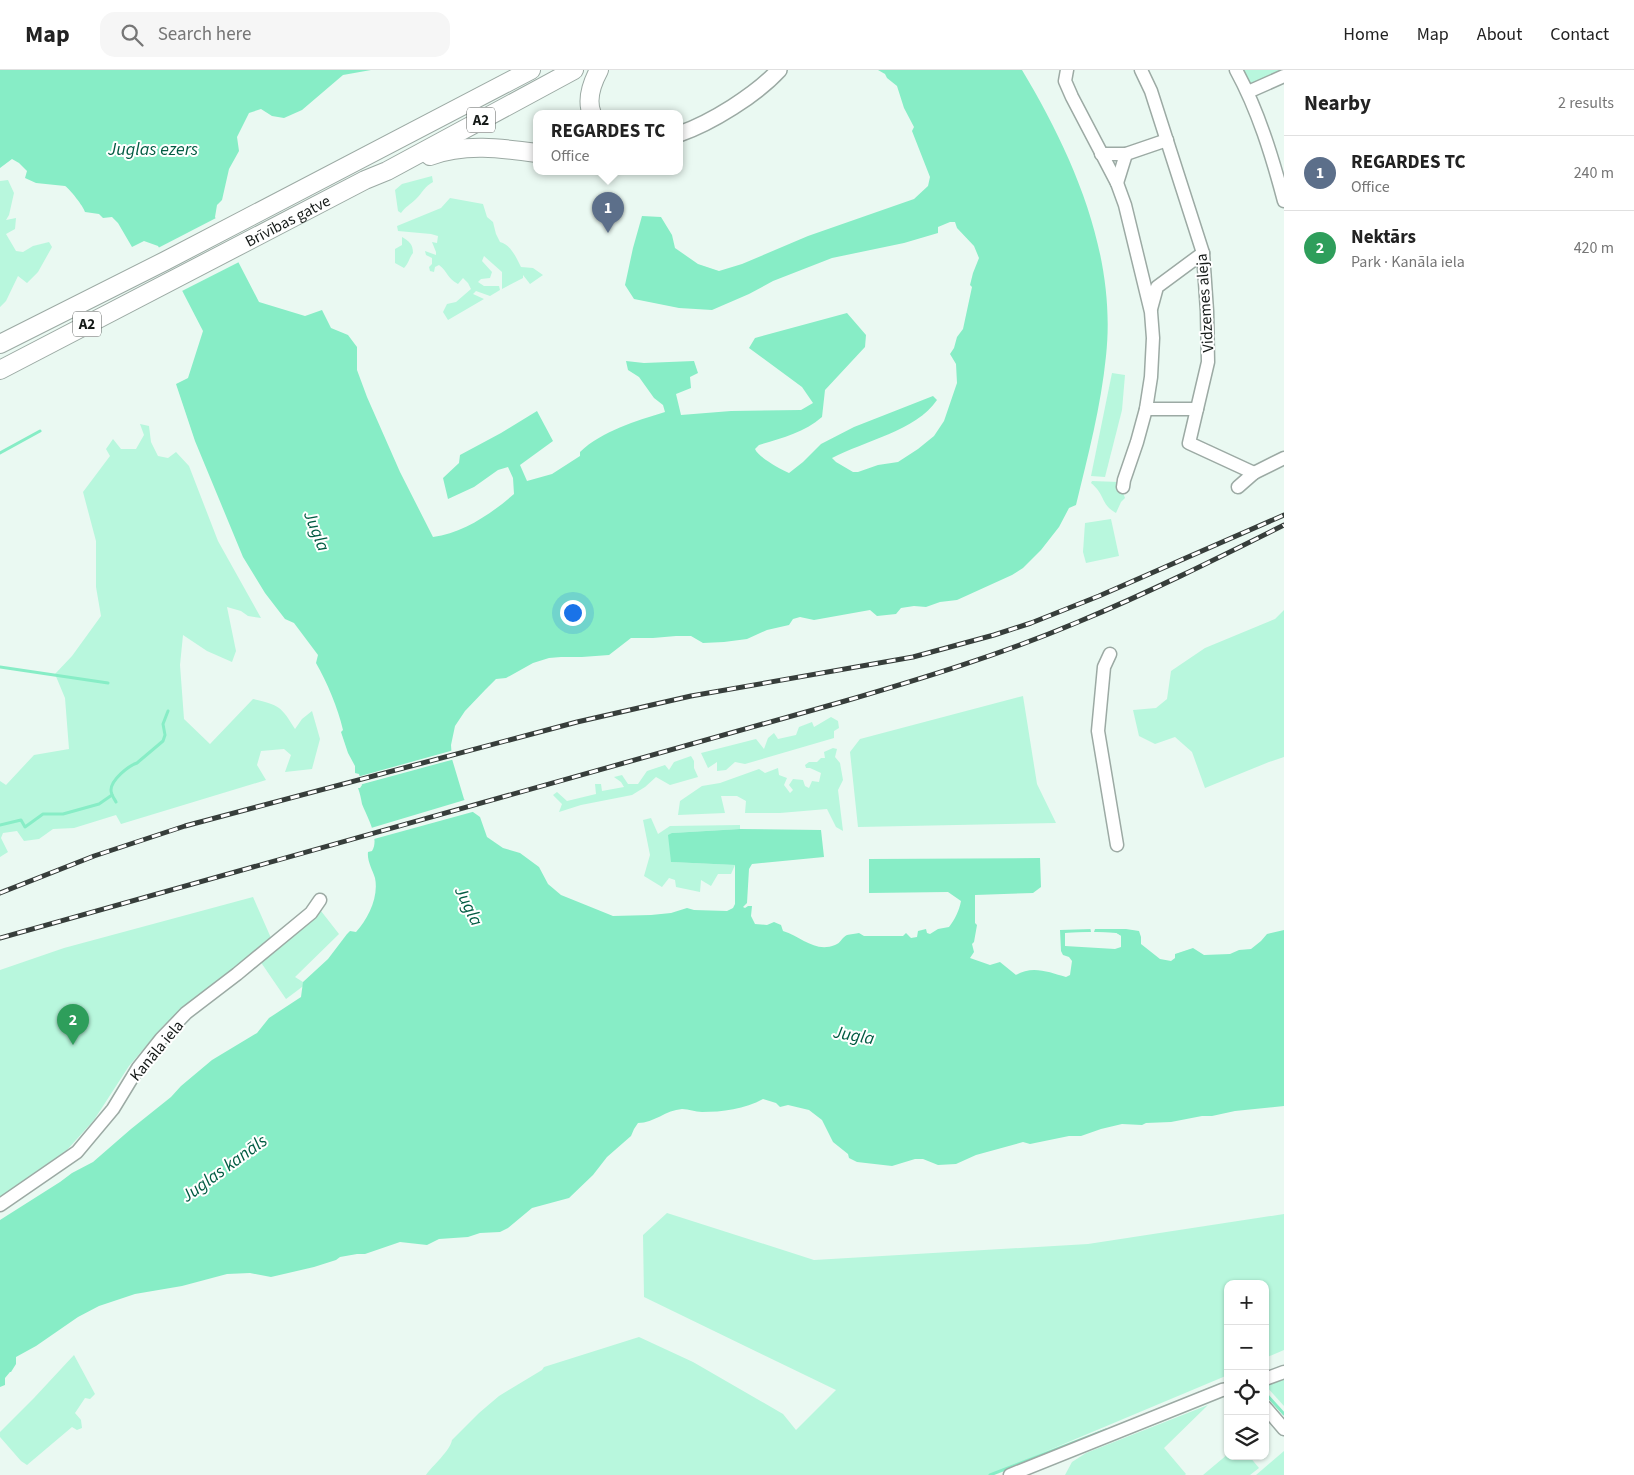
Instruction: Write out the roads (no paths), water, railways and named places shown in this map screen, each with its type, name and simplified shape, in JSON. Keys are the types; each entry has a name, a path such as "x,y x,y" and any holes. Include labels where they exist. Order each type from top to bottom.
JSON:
{"highway":[{"path":"483,94 513,70"},
{"name":"Brīvības gatve","path":"0,344 229,228 531,70"},
{"name":"Brīvības gatve","path":"0,370 238,245 365,180 387,171 574,70"},
{"path":"590,110 592,82 599,70"},
{"path":"387,171 435,154 458,149 498,148 533,153"}],"main road":[{"path":"683,133 735,106 779,70"}],"street":[{"path":"1067,70 1066,81 1072,97 1117,183 1125,205 1151,312 1153,338 1151,377 1146,409 1123,487"},
{"name":"Vidzemes aleja","path":"1141,70 1152,91 1203,253 1208,362 1190,443 1254,473"},
{"path":"1236,70 1248,92 1271,156 1284,200"},
{"path":"1248,92 1284,76"},
{"path":"1101,154 1126,154 1167,140"},
{"path":"1117,183 1126,154"},
{"path":"1151,312 1157,287 1203,253"},
{"path":"1146,409 1197,409"},
{"path":"1238,487 1254,473 1284,458"},
{"path":"1110,654 1104,667 1098,731 1117,845"},
{"name":"Kanāla iela","path":"0,1205 77,1152 113,1109 138,1068 161,1039 186,1013 311,913 320,900"},
{"path":"1269,1378 1284,1372"},
{"path":"1010,1475 1224,1390"},
{"path":"1269,1411 1284,1428"}],"water":[{"path":"0,70 371,70 343,75 302,110 284,118 272,116 261,109 249,113 237,137 239,151 229,169 222,200 217,205 215,217 259,302 305,316 322,310 331,328 348,335 357,347 357,370 367,397 400,472 433,537 466,527 496,509 514,494 513,478 508,467 498,470 474,487 448,499 443,478 459,463 460,455 537,411 553,441 520,465 527,481 552,474 580,456 580,452 609,432 665,412 663,405 654,398 639,377 628,370 626,361 644,363 694,361 698,373 690,377 691,388 676,394 681,415 731,411 801,410 813,403 802,387 749,348 755,338 847,313 866,335 865,347 825,390 822,417 800,431 759,445 755,449 765,459 789,473 821,444 854,427 933,396 937,400 928,411 916,420 889,434 832,458 853,472 858,472 878,465 898,462 918,449 934,436 944,421 957,383 956,364 950,354 957,337 963,329 972,287 970,285 979,258 974,246 957,228 955,222 938,227 938,233 904,243 832,258 773,281 712,310 679,308 634,299 625,285 633,248 642,216 661,217 672,235 675,248 698,264 719,271 742,264 808,236 914,199 928,186 930,177 912,131 914,127 904,108 897,86 878,70 1022,70 1058,136 1074,171 1087,207 1098,244 1105,281 1108,318 1106,356 1101,393 1076,505 1069,508 1059,527 1041,550 1023,568 1012,575 957,600 940,602 926,607 901,608 896,614 877,616 870,610 814,620 800,617 793,619 789,625 767,630 747,639 724,642 703,643 691,636 631,638 609,655 549,658 533,663 506,678 496,679 465,711 455,726 451,745 452,759 464,799 473,812 480,817 487,837 503,848 520,853 539,867 548,884 561,895 613,916 671,913 687,908 727,911 733,908 735,904 735,865 671,862 668,835 672,833 740,829 821,830 824,857 752,864 749,869 747,903 743,907 752,906 751,916 755,924 767,925 774,922 781,925 783,931 821,947 835,945 847,935 859,933 864,936 903,936 906,933 911,938 917,937 918,931 926,929 927,933 930,934 938,929 949,927 961,901 948,892 869,893 869,859 1040,858 1041,887 1033,893 975,895 975,923 977,925 972,944 974,952 970,958 990,965 1000,962 1016,975 1028,970 1034,970 1066,977 1070,975 1072,961 1069,957 1063,955 1061,951 1060,930 1092,929 1092,932 1065,933 1065,945 1121,947 1121,936 1116,933 1093,932 1093,929 1139,931 1141,944 1160,959 1171,961 1175,958 1175,954 1193,948 1204,955 1230,954 1239,950 1251,949 1267,934 1284,930 1284,1106 1235,1111 1171,1122 1146,1123 1142,1125 1122,1124 1081,1136 1069,1136 1030,1144 1023,1142 976,1155 956,1164 938,1165 923,1159 915,1159 892,1166 857,1162 849,1158 848,1154 833,1142 822,1120 809,1110 788,1105 780,1107 776,1103 763,1099 741,1108 725,1111 676,1110 649,1121 638,1123 631,1136 607,1157 593,1175 569,1198 532,1208 508,1228 500,1232 439,1239 427,1245 400,1242 365,1254 340,1257 314,1267 271,1277 250,1273 227,1274 182,1286 135,1294 99,1306 78,1317 36,1346 16,1357 16,1364 5,1378 5,1385 0,1387 0,1220 72,1173 93,1162 212,1060 257,1033 269,1018 301,997 303,982 328,959 350,931 356,932 365,921 372,907 376,885 368,855 368,852 372,851 375,840 358,788 362,785 359,774 355,773 355,766 348,753 341,732 343,730 335,704 316,663 318,655 294,623 285,619 265,593 243,557 195,441 176,384 188,378 203,331 158,246 144,241 132,247 118,223 112,217 103,218 99,214 85,212 70,190 65,186 36,183 25,178 27,171 12,159 0,168"}],"waterway":[{"path":"0,453 40,431"},
{"path":"0,667 108,683"},
{"path":"116,802 111,792 114,782 125,770 137,763 163,741 165,735 163,724 168,711"},
{"path":"0,825 21,820 25,827 43,814 63,814 99,804 112,795"},
{"path":"1269,1397 1284,1414"},
{"path":"990,1475 1106,1430"}],"railway":[{"path":"0,893 94,856 185,826 577,722 691,696 913,657 994,635 1031,623 1099,596 1284,515"},
{"path":"0,938 845,701 933,674 1021,645 1104,611 1284,525"}],"place":[{"name":"REGARDES TC","path":"608,233"},
{"name":"Nektārs","path":"73,1045"}],"water label":[{"name":"Juglas ezers","path":"153,149"},
{"name":"Jugla","path":"317,531"},
{"name":"Jugla","path":"469,906"},
{"name":"Jugla","path":"854,1035"},
{"name":"Juglas kanāls","path":"224,1168"}]}
